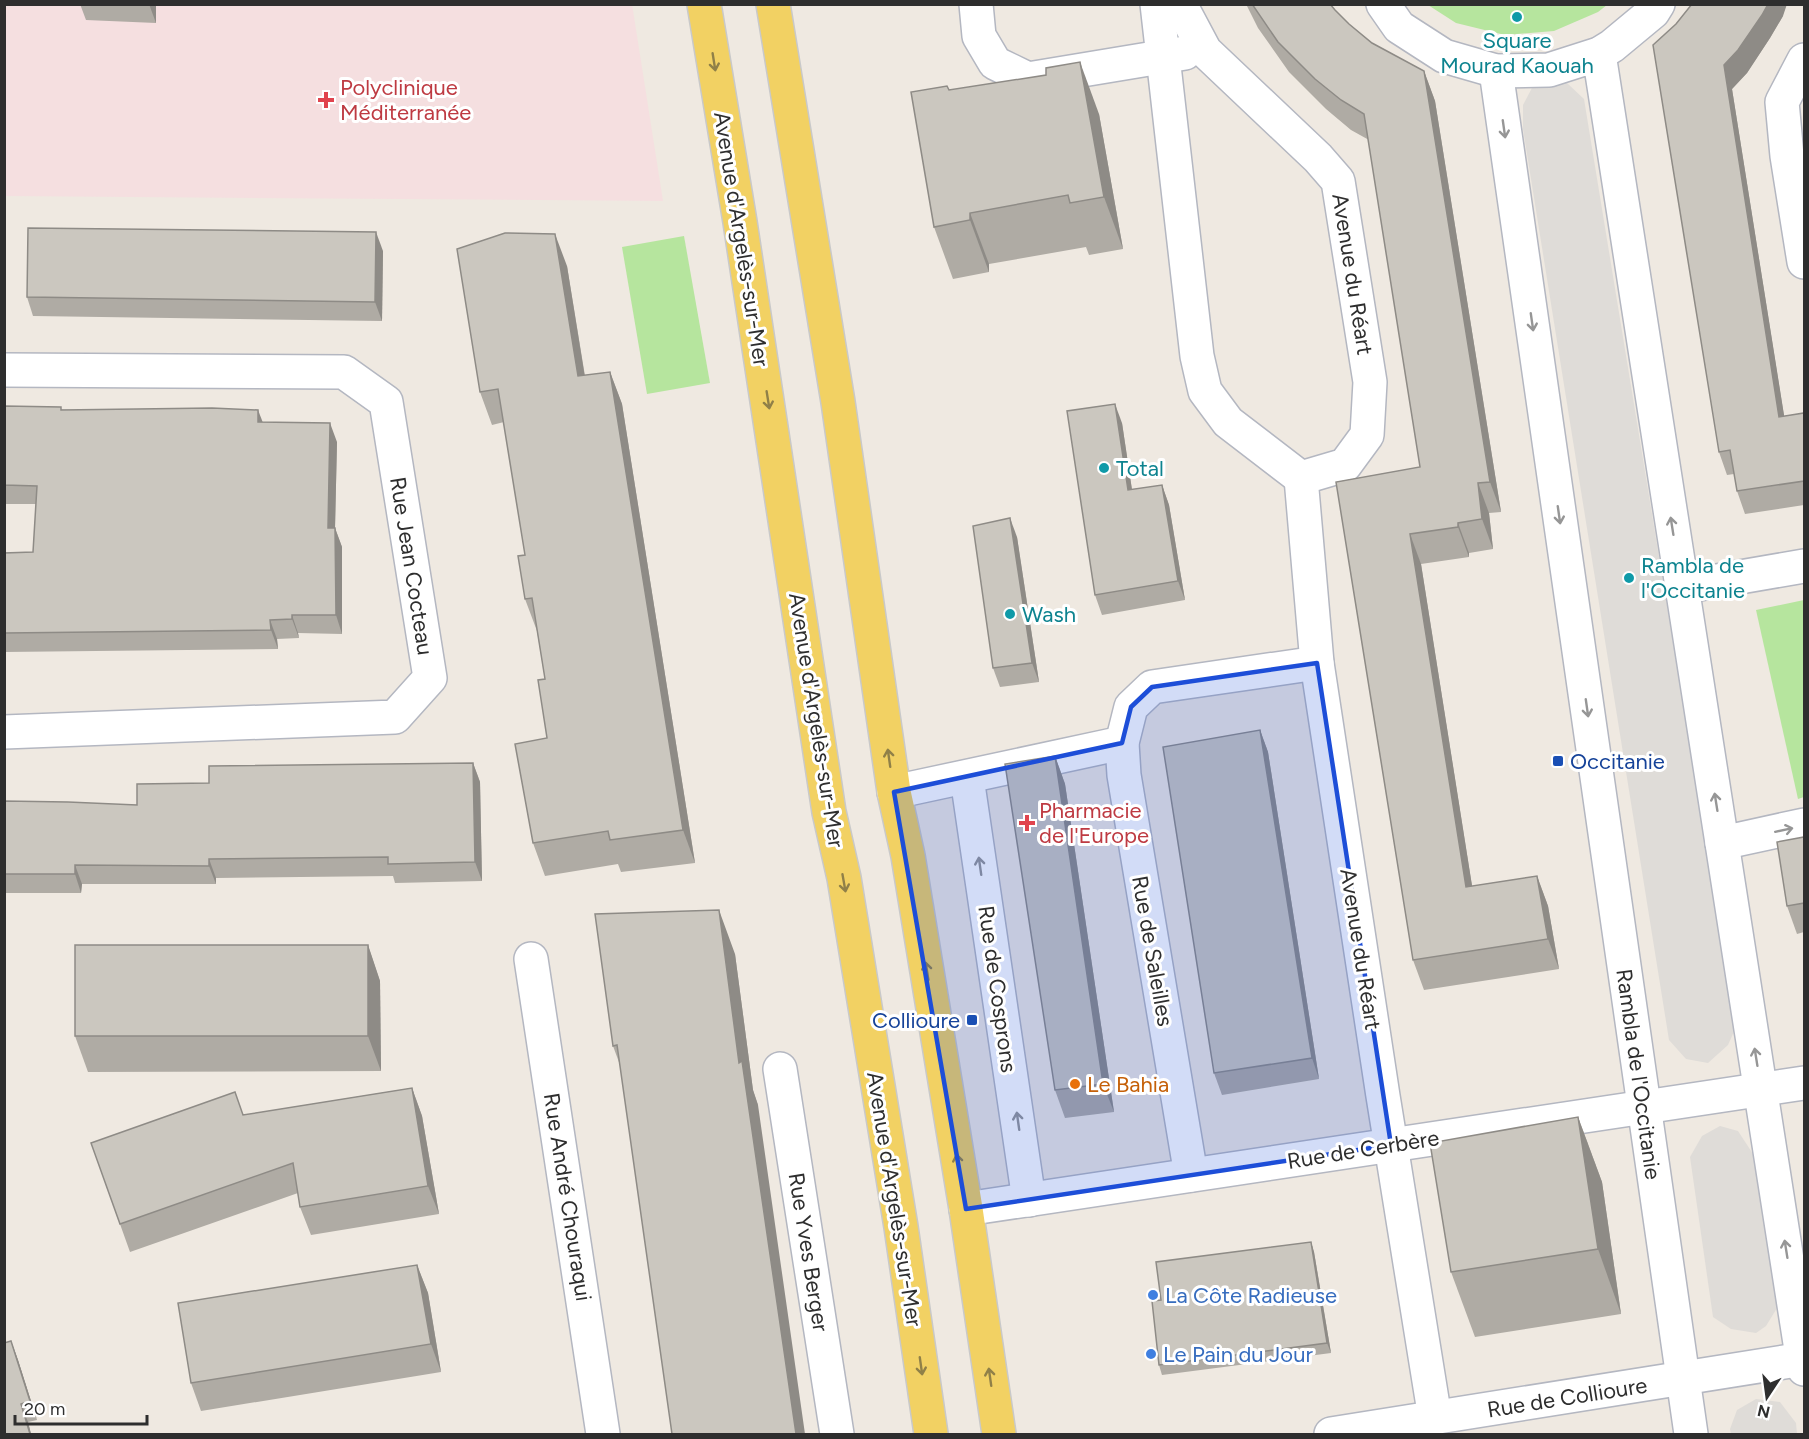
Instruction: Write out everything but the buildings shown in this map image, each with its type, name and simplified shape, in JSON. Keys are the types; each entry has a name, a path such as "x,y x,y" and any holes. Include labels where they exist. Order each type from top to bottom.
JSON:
{"main road":[{"name":"Avenue d'Argelès-sur-Mer","path":"704,4 744,245 830,812 844,878 901,1227 931,1434"},
{"path":"773,4 838,402 894,792 908,856 966,1209 999,1434"}],"street":[{"path":"976,4 979,36 995,63 1028,78 1205,51"},
{"path":"1156,4 1197,356 1205,391 1228,422 1301,478"},
{"name":"Avenue du Réart","path":"1180,4 1205,51 1318,158 1338,181 1370,382 1367,435 1345,465 1301,478 1317,663 1435,1418"},
{"path":"1383,4 1399,27 1444,56 1496,71 1549,70 1599,54 1653,12 1658,4"},
{"path":"1599,54 1761,1089 1799,1293 1804,1364"},
{"path":"1804,60 1782,102 1787,156 1804,262"},
{"name":"Rambla de l'Occitanie","path":"1496,71 1691,1434"},
{"name":"Rue Jean Cocteau","path":"4,370 344,372 386,402 430,678 395,717 4,732"},
{"path":"1682,587 1804,567"},
{"name":"Rue de Saleilles","path":"1191,1175 1124,775 1122,743 1131,706 1152,687 1317,663"},
{"path":"894,792 1122,743"},
{"name":"Rue de Cosprons","path":"967,778 1029,1200"},
{"path":"1722,843 1804,825"},
{"name":"Rue André Chouraqui","path":"531,959 603,1434"},
{"name":"Rue Yves Berger","path":"780,1069 837,1434"},
{"name":"Rue de Cerbère","path":"966,1209 1804,1083"},
{"name":"Rue de Collioure","path":"1331,1434 1683,1378 1804,1364"}],"highlighted area":[{"path":"1317,663 1391,1145 966,1209 894,792 1122,743 1131,707 1152,687"}],"shaded area":[{"name":"Polyclinique Méditerranée","path":"632,4 663,201 5,196 5,5"},
{"name":"Rambla de l'Occitanie","path":"1551,80 1567,83 1584,99 1736,1027 1728,1045 1708,1063 1686,1059 1669,1040 1523,129 1523,105 1532,88"},
{"path":"1720,1126 1738,1131 1753,1154 1777,1308 1766,1326 1756,1333 1731,1329 1713,1317 1690,1157 1702,1136"},
{"path":"1756,1399 1780,1402 1796,1423 1797,1434 1731,1434 1730,1429 1737,1410"}],"green space":[{"name":"Square Mourad Kaouah","path":"1428,5 1607,5 1598,12 1554,31 1505,35 1456,23"},
{"path":"684,236 710,383 647,394 622,247"},
{"path":"1804,600 1804,797 1798,799 1756,610"}],"place":[{"name":"Square Mourad Kaouah","path":"1517,17"},
{"name":"Polyclinique Méditerranée","path":"326,100"},
{"name":"Total","path":"1104,468"},
{"name":"Rambla de l'Occitanie","path":"1629,578"},
{"name":"Wash","path":"1010,614"},
{"name":"Occitanie","path":"1558,761"},
{"name":"Pharmacie de l'Europe","path":"1027,823"},
{"name":"Collioure","path":"972,1020"},
{"name":"Le Bahia","path":"1075,1084"},
{"name":"La Côte Radieuse","path":"1153,1295"},
{"name":"Le Pain du Jour","path":"1151,1354"}]}
